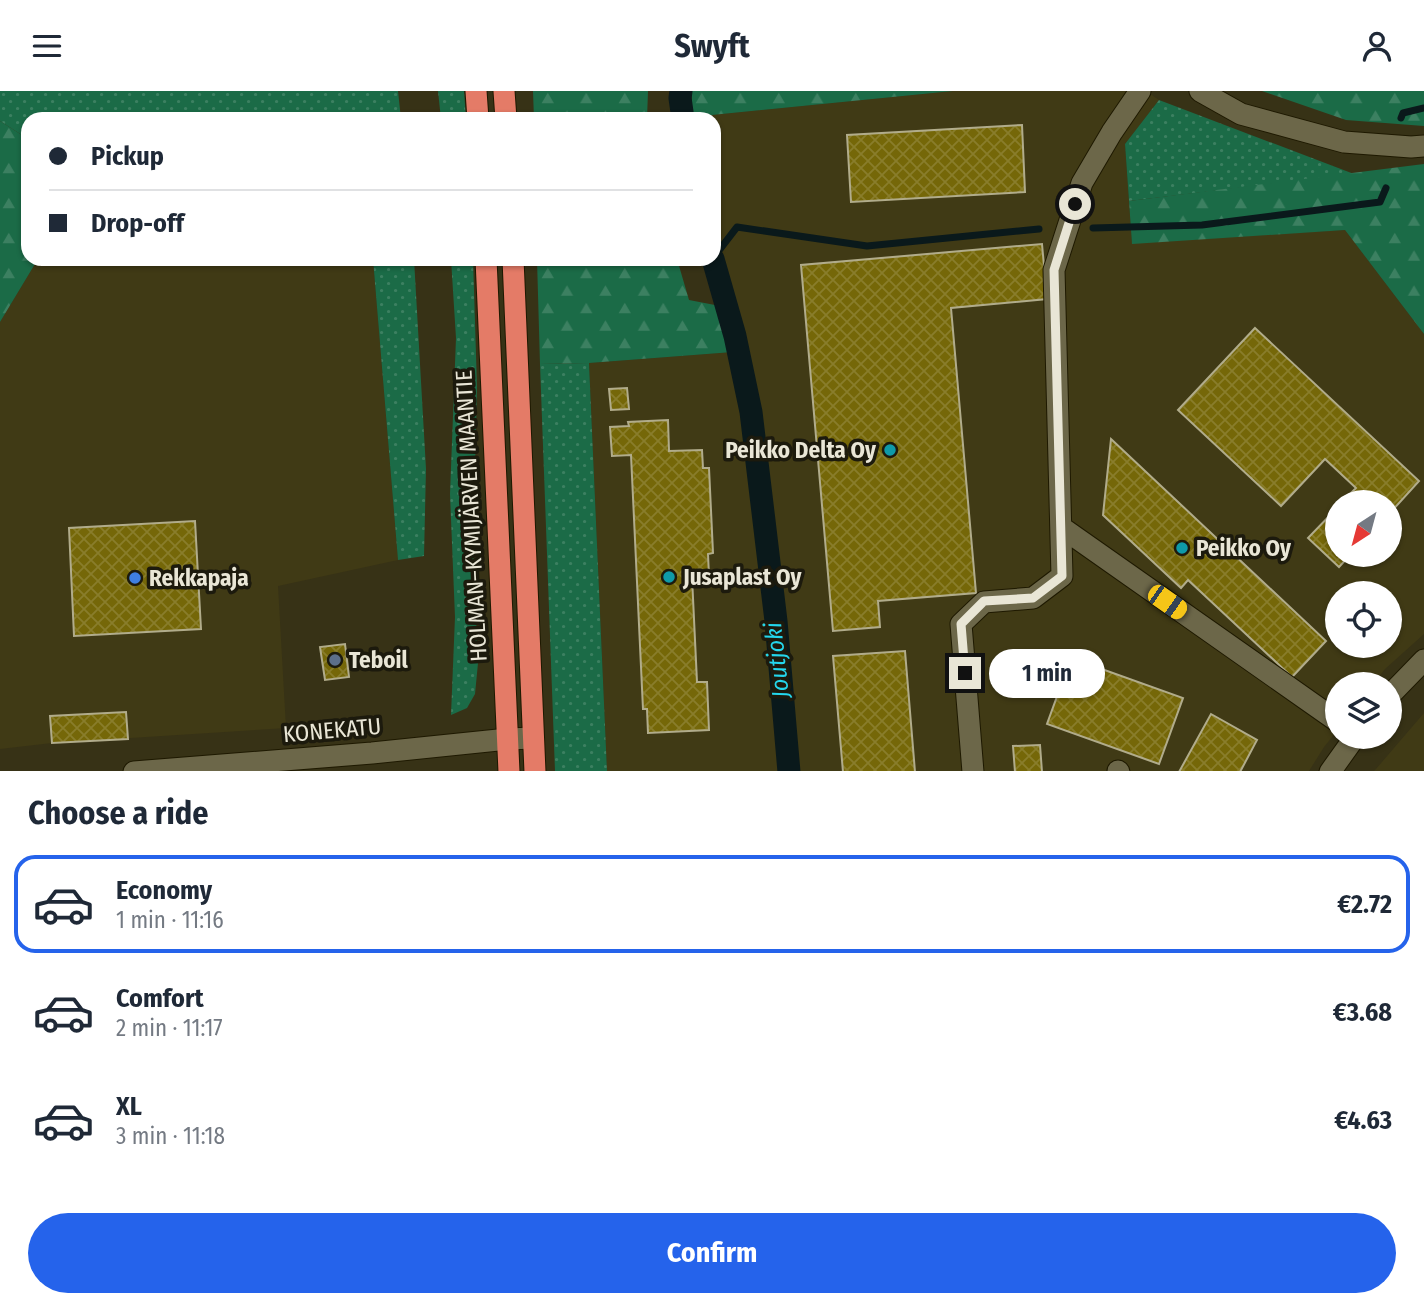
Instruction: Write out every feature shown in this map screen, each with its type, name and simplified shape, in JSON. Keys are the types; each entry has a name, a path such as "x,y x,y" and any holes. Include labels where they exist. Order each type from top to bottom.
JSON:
{"highway":[{"path":"476,91 478,112"},
{"path":"504,91 506,112"},
{"name":"HOLMAN–KYMIJÄRVEN MAANTIE","path":"486,266 509,771"},
{"path":"513,266 535,771"}],"street":[{"path":"973,771 961,624 984,601 1033,598 1062,576 1054,270 1082,183 1140,91"},
{"path":"1200,91 1241,114 1345,142 1424,146"},
{"path":"1061,527 1325,713"},
{"path":"1402,683 1424,660"},
{"name":"KONEKATU","path":"147,771 533,738"},
{"path":"1331,771 1346,749"}],"shaded area":[{"path":"953,91 1146,91 1159,100 1125,144 1132,243 1345,230 1424,334 1424,634 1402,654 1402,581 1325,581 1325,658 1397,658 1383,672 1325,672 1325,746 1309,771 794,771 759,404 747,345 721,255 721,114"},
{"path":"34,266 374,266 398,560 278,586 286,728 52,743 0,749 0,322"},
{"path":"733,352 745,411 770,619 781,771 607,771 589,363"},
{"path":"1424,713 1424,771 1374,771 1393,749 1402,749 1402,739"}],"green space":[{"path":"0,91 398,91 400,112 21,112 21,134 0,121"},
{"path":"438,91 464,91 466,112 440,112"},
{"path":"533,91 648,91 647,112 534,112"},
{"path":"692,91 953,91 721,114 721,112 692,112"},
{"path":"1262,91 1424,91 1424,126 1346,120"},
{"path":"1159,100 1354,174 1129,201 1125,144"},
{"path":"0,121 21,134 21,266 34,266 0,322"},
{"path":"1424,164 1424,334 1345,230 1132,244 1129,201"},
{"path":"374,266 414,266 426,469 424,556 398,560"},
{"path":"451,266 473,266 477,387 473,550 478,663 475,694 467,708 451,715 455,617 450,494 456,338"},
{"path":"537,266 679,266 689,300 720,306 733,352 589,363 540,364"},
{"path":"589,363 607,771 555,771 540,364"}],"building":[{"path":"1022,125 1025,192 851,202 847,135"},
{"name":"Peikko Delta Oy","path":"1042,244 1047,299 951,308 976,593 878,601 880,627 833,631 801,265"},
{"path":"1255,328 1419,481 1402,500 1402,490 1354,490 1356,488 1325,459 1281,506 1178,410"},
{"path":"627,388 629,409 611,410 609,389"},
{"name":"Jusaplast Oy","path":"668,420 669,451 702,450 703,468 709,468 713,553 708,554 709,576 692,577 697,682 707,682 709,730 648,733 647,709 643,709 631,455 612,456 610,427 629,426 628,422"},
{"name":"Peikko Oy","path":"1111,439 1325,642 1292,677 1188,580 1181,588 1103,515"},
{"path":"1325,520 1325,554 1308,538"},
{"name":"Rekkapaja","path":"195,521 201,629 74,636 69,528"},
{"path":"345,644 349,677 325,680 320,647"},
{"path":"905,651 915,771 843,771 833,656"},
{"path":"1071,658 1183,698 1159,764 1047,724"},
{"path":"126,712 128,739 52,743 50,716"},
{"path":"1211,714 1257,740 1241,771 1180,771"},
{"path":"1040,745 1042,771 1015,771 1013,746"}],"waterway":[{"name":"Joutjoki","path":"681,91 682,112"},
{"path":"1401,118 1403,113 1424,108"},
{"path":"1093,228 1202,225 1380,202 1386,188"},
{"path":"721,248 737,227 867,246 1039,229"},
{"name":"Joutjoki","path":"715,266 735,336 751,412 776,621 789,771"}],"place":[{"name":"Peikko Delta Oy","path":"890,450"},
{"name":"Peikko Oy","path":"1182,548"},
{"name":"Jusaplast Oy","path":"669,577"},
{"name":"Rekkapaja","path":"135,578"},
{"name":"Teboil","path":"335,660"}],"route":[{"path":"965,673 961,624 984,601 1033,598 1062,576 1054,270 1075,204"}]}
